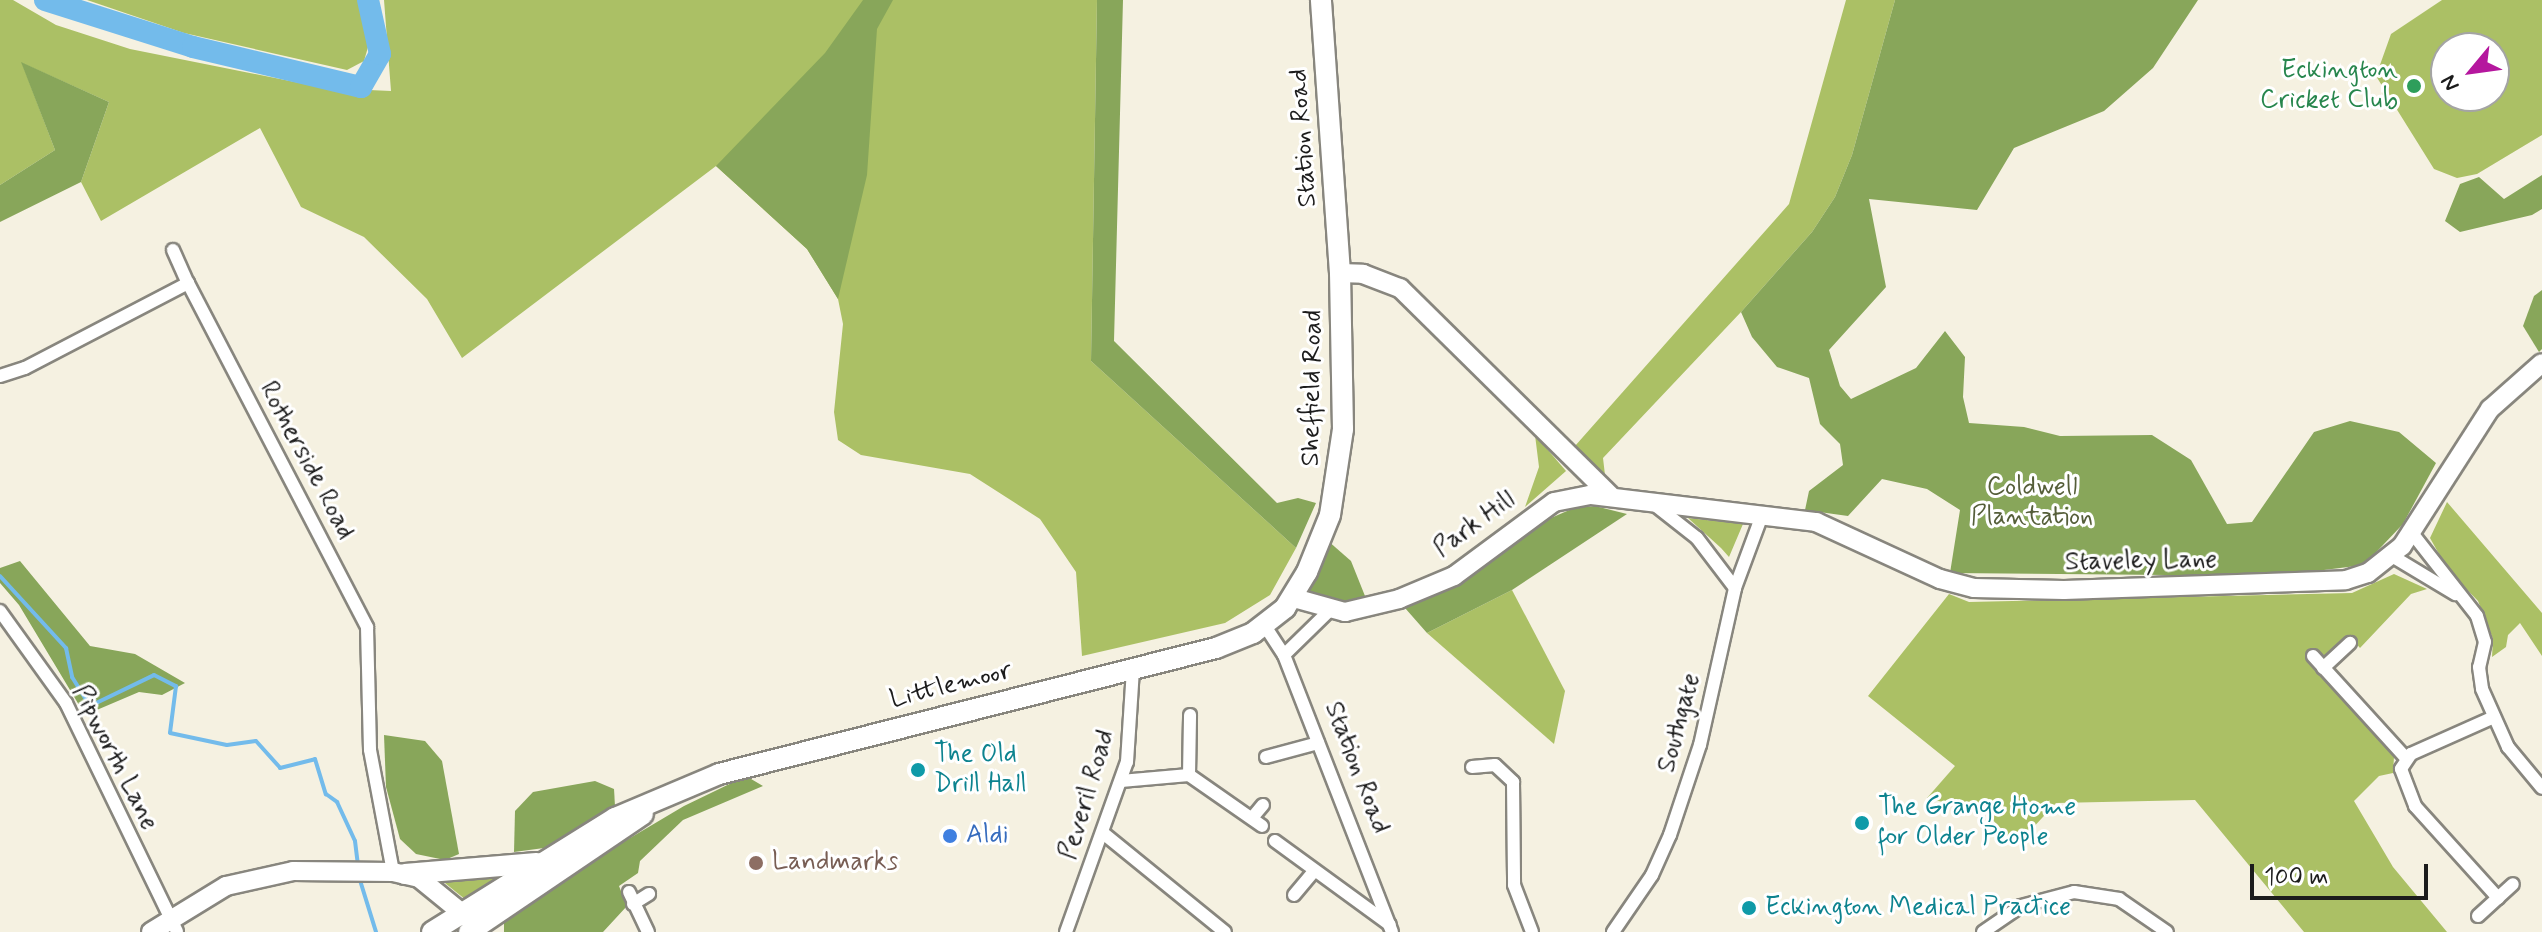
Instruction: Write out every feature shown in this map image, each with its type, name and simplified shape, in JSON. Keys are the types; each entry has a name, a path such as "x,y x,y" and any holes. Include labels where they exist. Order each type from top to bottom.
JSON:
{"main road":[{"name":"Station Road","path":"1321,0 1340,273"},
{"path":"1340,273 1375,278 1406,293 1610,495"},
{"name":"Sheffield Road","path":"1265,626 1294,598 1330,515 1341,459 1340,273"},
{"name":"Staveley Lane","path":"1654,504 1762,515 1835,527 1940,579 1974,588 2322,584 2368,573 2392,556 2412,533 2490,409 2542,363"},
{"name":"Park Hill","path":"1294,598 1329,611 1356,611 1429,588 1454,576 1554,502 1610,495 1654,504"},
{"name":"Littlemoor","path":"447,932 473,926 541,863 615,818 653,806 719,774 1216,648 1265,626"},
{"name":"Littlemoor","path":"473,926 480,912 531,888 621,833 653,806"},
{"path":"151,932 175,925 226,886 260,875 399,873 541,863"},
{"path":"399,873 427,882 473,926"},
{"path":"432,932 473,926"}],"street":[{"name":"Rotherside Road","path":"173,250 367,627 370,750 399,873"},
{"path":"0,376 25,368 188,283"},
{"path":"1654,504 1697,538 1735,588"},
{"name":"Southgate","path":"1613,932 1666,845 1700,745 1735,588 1762,515"},
{"path":"2412,533 2482,628 2479,678 2508,747 2542,788"},
{"path":"2392,556 2458,596"},
{"name":"Pipworth Lane","path":"0,611 66,703 175,925"},
{"path":"1284,655 1329,611"},
{"name":"Station Road","path":"1265,626 1284,655 1391,929"},
{"path":"2323,668 2350,643"},
{"path":"2313,656 2405,757"},
{"name":"Peveril Road","path":"1066,932 1132,743 1133,668"},
{"path":"1189,775 1190,715"},
{"path":"2405,757 2494,717"},
{"path":"1266,757 1318,743"},
{"path":"2405,757 2402,780 2415,806 2498,898"},
{"path":"1472,767 1495,765 1513,782 1514,885 1532,932"},
{"path":"1121,781 1189,775 1257,822 1263,805"},
{"path":"1103,833 1225,932"},
{"path":"1275,841 1391,929"},
{"path":"1294,895 1314,871"},
{"path":"2478,916 2513,884"},
{"path":"1983,932 2034,900 2074,892 2119,899 2167,932"},
{"path":"648,932 631,898 649,894"}],"green space":[{"path":"0,0 13,0 56,25 130,49 325,88 391,91 384,0 1097,0 1091,361 1296,548 1270,595 1225,623 1082,656 1076,572 1040,519 970,474 861,455 838,440 834,412 843,324 838,299 807,249 716,166 462,358 427,299 364,237 301,207 260,128 101,221 81,182 109,102 22,63 55,150 0,185"},
{"path":"87,0 358,0 368,47 364,61 347,70 184,33"},
{"path":"863,0 893,0 877,29 867,175 838,299 807,249 716,166 825,53"},
{"path":"1097,0 1123,0 1114,341 1277,503 1298,498 1316,503 1296,548 1091,361"},
{"path":"1846,0 1895,0 1852,155 1835,197 1812,232 1741,312 1603,458 1605,475 1575,446 1789,204"},
{"name":"Coldwell Plantation","path":"1895,0 2198,0 2153,68 2104,111 2014,148 1977,210 1869,199 1886,287 1829,350 1840,386 1851,399 1916,368 1945,331 1965,357 1963,397 1969,423 2024,427 2060,436 2152,435 2191,460 2227,524 2252,522 2314,432 2350,421 2399,432 2436,463 2403,524 2364,565 2276,576 1950,573 1960,510 1927,489 1882,479 1848,516 1805,510 1809,491 1843,465 1840,444 1820,424 1809,378 1777,367 1752,337 1741,312 1812,232 1835,197 1852,155"},
{"name":"Eckington Cricket Club","path":"2442,0 2542,0 2542,135 2477,174 2457,178 2434,169 2376,76 2391,34"},
{"path":"21,62 109,102 81,182 0,222 0,185 55,150"},
{"path":"2542,175 2542,209 2532,215 2460,232 2445,221 2460,184 2479,177 2504,199"},
{"path":"2542,290 2542,349 2539,352 2523,326 2534,296"},
{"path":"1535,435 1566,471 1525,507 1539,467"},
{"path":"2447,502 2542,613 2542,656 2520,623 2508,635 2506,647 2492,657 2493,639 2478,601 2448,570 2430,538"},
{"path":"1595,506 1627,514 1512,590 1427,633 1405,608 1457,585 1544,521 1574,508"},
{"path":"1688,518 1743,524 1729,557 1721,548"},
{"path":"1327,540 1351,561 1367,601 1339,603 1308,594"},
{"path":"20,561 90,646 135,654 185,683 162,695 139,692 85,715 19,605 0,583 0,568"},
{"path":"2394,574 2427,589 2411,594 2360,648 2349,635 2325,656 2313,648 2306,658 2394,757 2393,773 2379,776 2354,801 2393,867 2447,932 2304,932 2195,800 2056,803 2017,845 1986,813 1927,798 1955,766 1868,696 1949,594 1969,602 2352,593"},
{"path":"1512,590 1565,691 1554,744 1427,633"},
{"path":"384,735 425,741 442,761 459,854 445,860 416,854 400,839 386,787"},
{"path":"746,776 763,786 683,820 640,861 638,873 619,886 627,906 603,932 504,932 504,913 684,806"},
{"path":"595,781 614,789 615,806 544,848 514,852 515,811 533,792"},
{"path":"512,870 466,900 435,875"}],"waterway":[{"path":"45,0 193,47 361,87 380,54 368,0"},
{"path":"0,576 66,648 72,677 90,706 154,675 176,686 170,733 227,745 256,741 280,768 315,759 326,794 337,802 355,841 358,864"},
{"path":"359,877 376,932"}],"place":[{"name":"Eckington Cricket Club","path":"2414,86"},
{"name":"The Old Drill Hall","path":"918,770"},
{"name":"The Grange Home for Older People","path":"1862,823"},
{"name":"Aldi","path":"950,836"},
{"name":"Landmarks","path":"756,863"},
{"name":"Eckington Medical Practice","path":"1749,908"}]}
